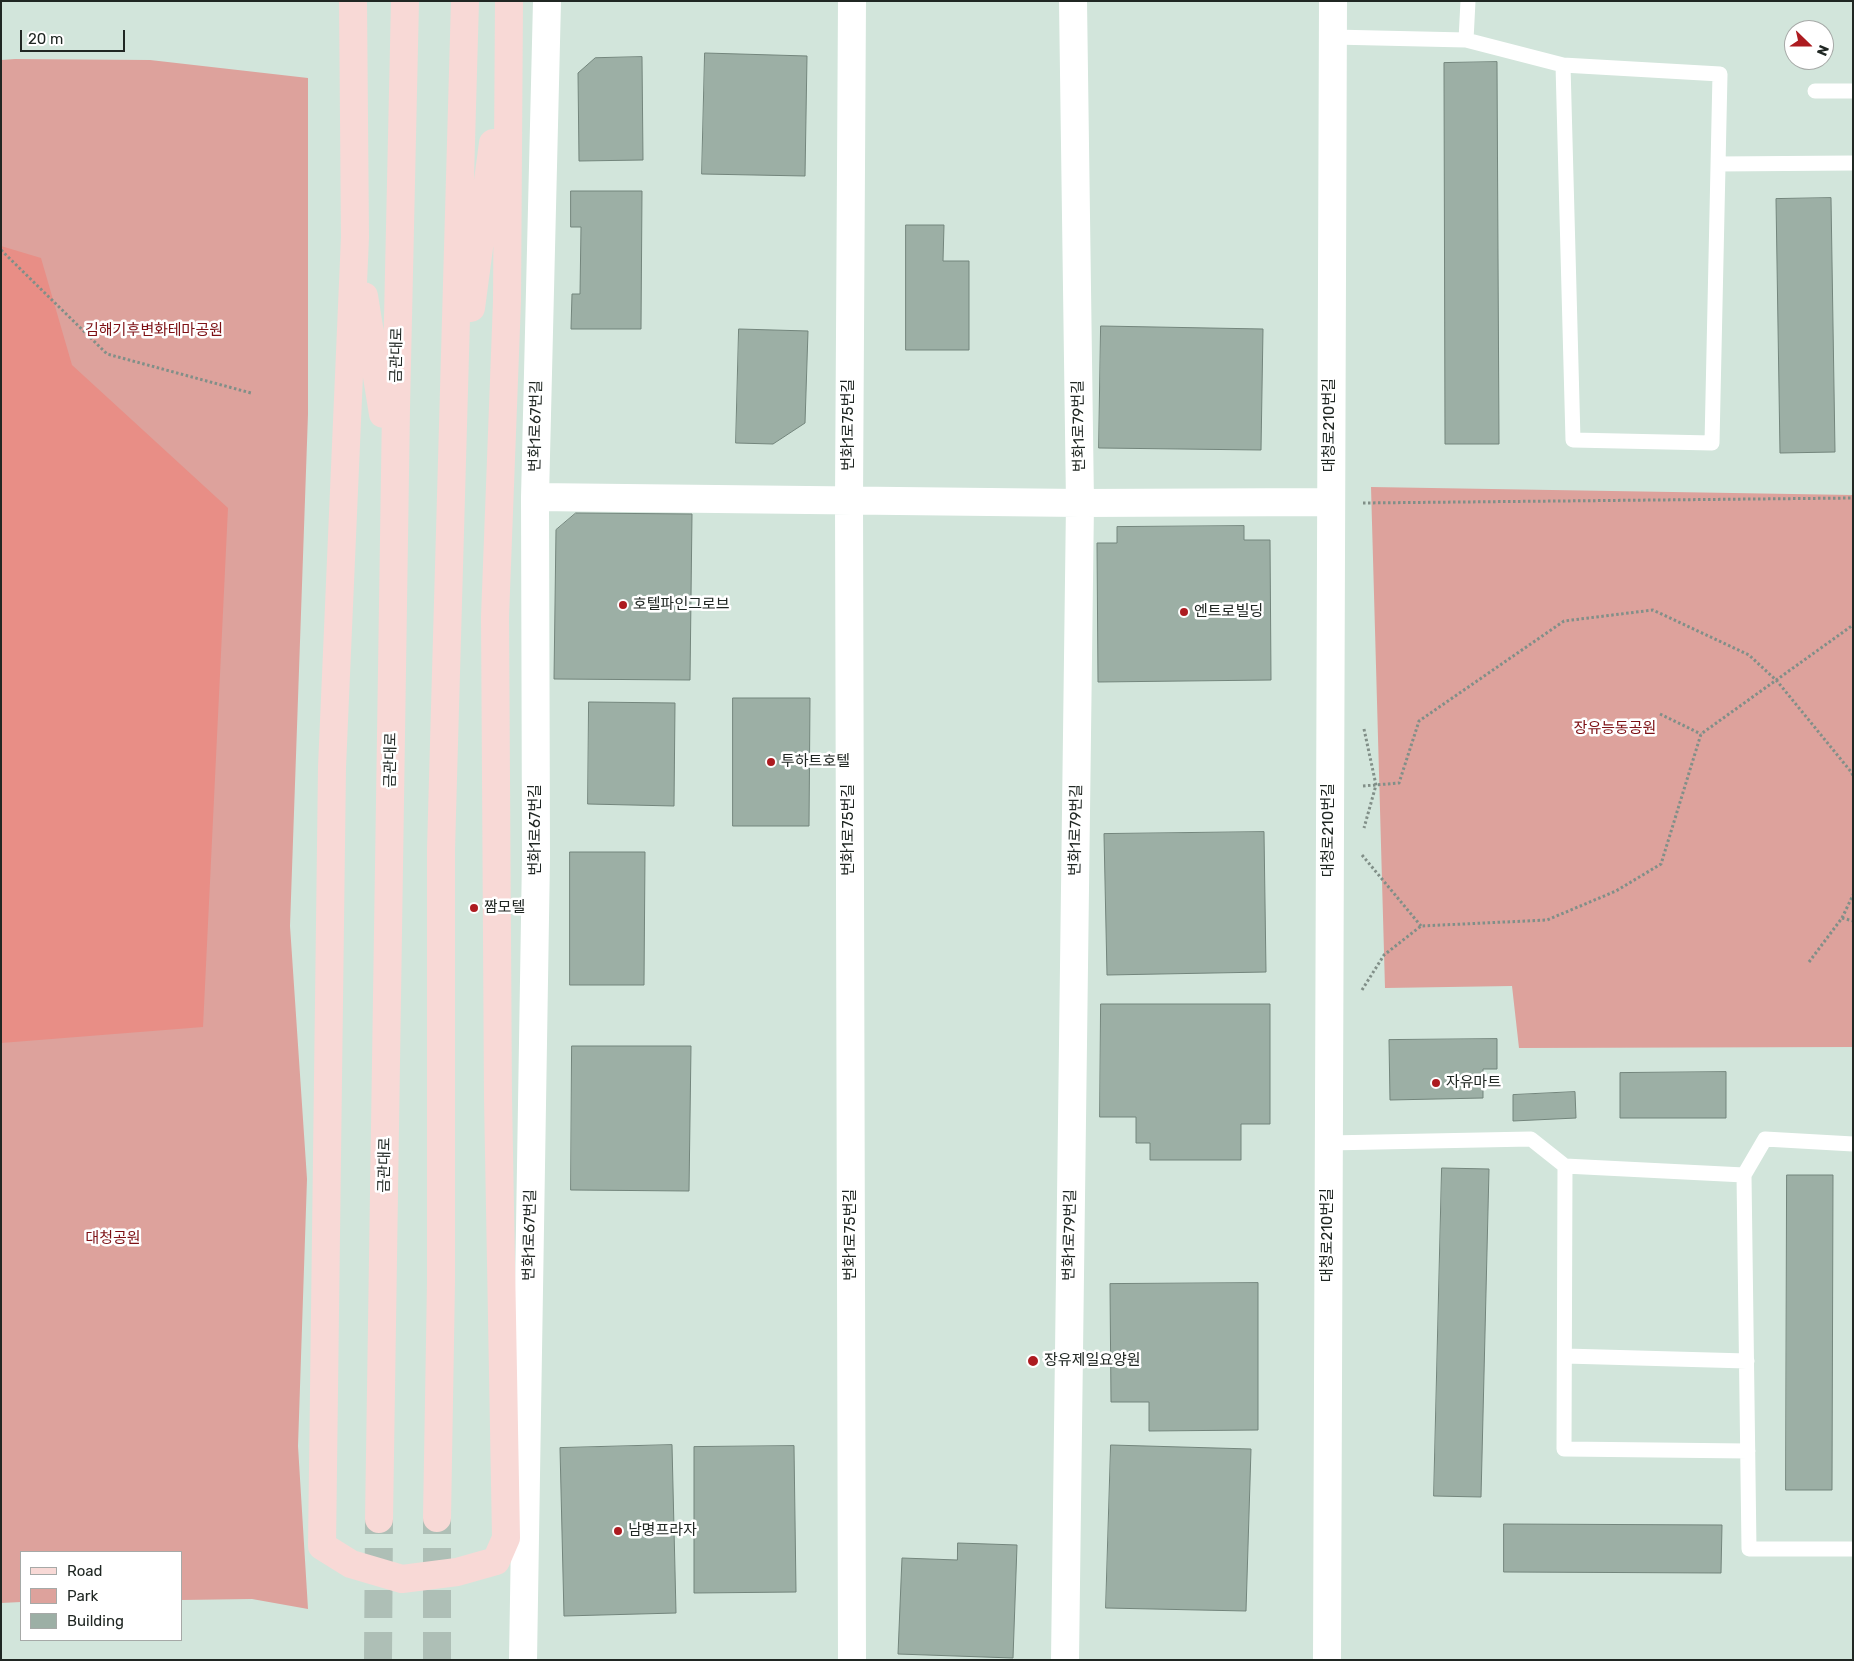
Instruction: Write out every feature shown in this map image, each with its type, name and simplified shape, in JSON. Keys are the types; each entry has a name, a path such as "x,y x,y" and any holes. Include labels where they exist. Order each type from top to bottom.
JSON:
{"main road":[{"path":"353,1 355,237 332,768 322,1546 351,1564 402,1579 457,1572 496,1561 506,1538 498,1098 495,617 507,301 509,1"},
{"name":"금관대로","path":"379,1519 405,1"},
{"path":"438,1518 441,1282 441,849 465,1"},
{"path":"452,453 509,29"},
{"path":"355,237 396,493"}],"street":[{"name":"번화1로67번길","path":"523,1660 536,857 534,497 547,1"},
{"name":"번화1로75번길","path":"852,1 849,500 852,1660"},
{"name":"번화1로79번길","path":"1065,1660 1080,503 1073,1"},
{"name":"대청로210번길","path":"1327,1660 1333,1"},
{"path":"534,497 1080,503 1330,502"}],"lane":[{"path":"1466,40 1468,1"},
{"path":"1332,37 1466,40 1563,65 1720,74 1712,443 1573,440 1563,65"},
{"path":"1815,91 1853,91"},
{"path":"1718,164 1853,164"},
{"path":"1328,1143 1531,1139 1565,1166 1744,1175"},
{"path":"1853,1144 1766,1139 1744,1175 1749,1549 1853,1549"},
{"path":"1565,1166 1564,1449 1748,1451"},
{"path":"1564,1356 1746,1361"}],"path":[{"path":"1,250 107,354 252,393"},
{"path":"1330,502 1853,498"},
{"path":"1399,783 1419,721 1564,621 1653,610 1750,655 1777,681 1852,773 1853,777"},
{"path":"1359,995 1384,955 1420,926 1547,920 1616,891 1660,864 1701,734 1853,625"},
{"path":"1660,714 1701,734"},
{"path":"1358,851 1420,926"},
{"path":"1809,962 1842,918 1853,895"},
{"path":"1842,918 1853,921"}],"green space":[{"name":"김해기후변화테마공원","path":"1,60 150,60 308,78 308,414 290,926 307,1179 298,1446 308,1609 252,1599 182,1600 182,1551 20,1551 20,1602 1,1603"},
{"name":"장유능동공원","path":"1371,487 1853,495 1853,1047 1519,1048 1512,986 1385,988"}],"shaded area":[{"path":"1,246 41,258 72,365 228,508 203,1027 1,1043"}],"building":[{"path":"705,53 807,56 805,176 702,174"},
{"path":"642,57 643,160 579,161 578,73 595,58"},
{"path":"1497,62 1499,444 1445,444 1444,63"},
{"path":"571,191 642,191 641,329 571,329 572,294 580,294 581,227 571,227"},
{"path":"1831,198 1835,452 1780,453 1776,199"},
{"path":"906,225 944,225 943,261 969,261 969,350 906,350"},
{"path":"1101,326 1263,329 1261,450 1099,448"},
{"path":"739,329 808,331 805,423 773,444 736,443"},
{"name":"호텔파인그로브","path":"576,513 692,514 690,680 554,679 556,530"},
{"name":"엔트로빌딩","path":"1244,526 1244,540 1270,540 1271,680 1098,682 1097,543 1117,543 1117,527"},
{"name":"투하트호텔","path":"733,698 810,698 809,826 733,826"},
{"path":"589,702 675,703 674,806 588,804"},
{"path":"1264,832 1266,972 1107,975 1104,834"},
{"path":"570,852 645,852 644,985 570,985"},
{"path":"1101,1004 1270,1004 1270,1124 1241,1124 1241,1160 1150,1160 1150,1143 1136,1143 1136,1117 1100,1117"},
{"name":"자유마트","path":"1497,1039 1497,1069 1483,1069 1483,1098 1390,1100 1389,1040"},
{"path":"572,1046 691,1046 689,1191 571,1190"},
{"path":"1726,1072 1726,1118 1620,1118 1620,1073"},
{"path":"1575,1092 1576,1118 1513,1121 1513,1095"},
{"path":"1442,1168 1489,1169 1481,1497 1434,1496"},
{"path":"1787,1175 1833,1175 1832,1490 1786,1490"},
{"path":"1258,1283 1258,1430 1149,1431 1149,1402 1111,1402 1110,1284"},
{"name":"남명프라자","path":"672,1445 676,1613 564,1616 560,1448"},
{"path":"1111,1445 1251,1449 1246,1611 1106,1608"},
{"path":"794,1446 796,1592 694,1593 694,1447"},
{"path":"1504,1524 1722,1525 1721,1573 1504,1572"},
{"path":"958,1543 1017,1545 1013,1658 898,1654 902,1558 957,1560"}],"tunnel":[{"path":"437,1518 437,1660"},
{"path":"378,1660 379,1519"}],"place":[{"name":"호텔파인그로브","path":"623,605"},
{"name":"엔트로빌딩","path":"1184,612"},
{"name":"투하트호텔","path":"771,762"},
{"name":"짬모텔","path":"474,908"},
{"name":"자유마트","path":"1436,1083"},
{"name":"장유제일요양원","path":"1033,1361"},
{"name":"남명프라자","path":"618,1531"}],"park label":[{"name":"대청공원","path":"113,1239"}]}
